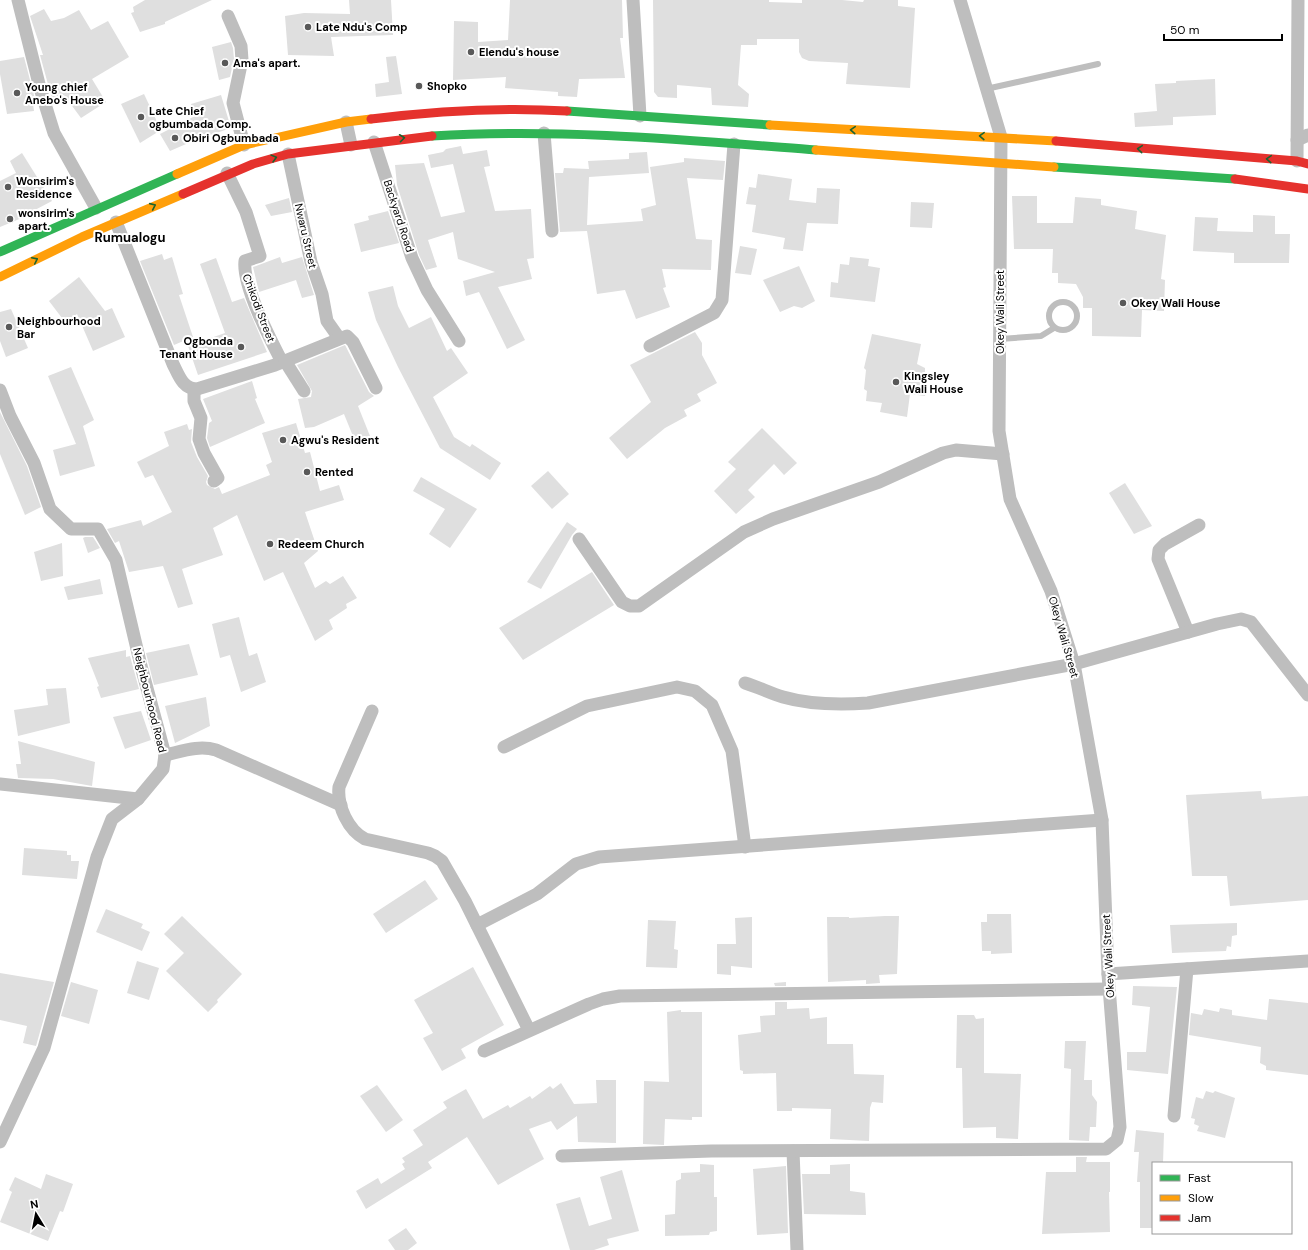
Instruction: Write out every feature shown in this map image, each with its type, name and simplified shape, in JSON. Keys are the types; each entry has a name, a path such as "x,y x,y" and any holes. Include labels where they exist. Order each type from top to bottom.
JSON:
{"main road":[{"path":"0,252 96,208 244,145 346,122 413,114 479,111 562,111 909,134 1001,137 1302,162"},
{"path":"0,277 116,222 228,173 253,164 288,154 414,137 479,133 544,133 734,144 1000,164 1221,177 1308,188"}],"street":[{"path":"18,0 27,42 54,133 96,208"},
{"path":"633,0 640,116"},
{"name":"Okey Wali Street","path":"793,1151 1106,1149 1117,1140 1120,1127 1108,974 1102,820 1074,664 1051,591 1010,499 999,431 1001,137 960,0"},
{"path":"1298,0 1302,162"},
{"path":"228,16 241,46 242,60 233,104 244,145"},
{"path":"346,122 351,146"},
{"path":"544,133 552,231"},
{"name":"Backyard Road","path":"374,142 412,258 427,290 459,342"},
{"path":"650,346 714,313 722,300 734,144"},
{"name":"Nwaru Street","path":"288,154 311,262 322,294 327,321 339,338"},
{"name":"Chikodi Street","path":"228,173 246,212 260,256 244,261 244,272 258,310 284,361"},
{"path":"116,222 173,364 185,386 194,389 284,361 347,336 353,342 376,388"},
{"path":"284,361 304,391"},
{"path":"194,389 194,401 201,418 199,439 204,453 218,478 214,481"},
{"name":"Neighbourhood Road","path":"0,390 10,416 34,463 50,509 71,529 98,529 116,560 141,666 165,755 163,769 138,799 112,819 98,857 44,1048 0,1142"},
{"path":"579,539 622,602 630,606 639,606 744,532 766,522 879,482 943,453 956,450 1003,454"},
{"path":"1188,632 1158,559 1158,550 1165,544 1199,525"},
{"path":"745,683 784,697 839,705 868,703 1074,664 1188,632 1241,619 1251,622 1303,679 1308,695"},
{"path":"504,746 587,706 677,687 695,691 712,705 732,751 745,847"},
{"path":"372,711 339,787 340,805 357,835 365,839 428,853 436,856 442,861 477,925 530,1030"},
{"path":"165,755 195,748 211,749 340,805"},
{"path":"0,784 138,799"},
{"path":"477,925 537,894 576,864 599,857 1102,820"},
{"path":"1108,974 1308,961"},
{"path":"1174,1116 1187,969"},
{"path":"484,1050 603,999 620,996 1109,989"},
{"path":"562,1156 793,1151 797,1250"}],"lane":[{"path":"986,89 1098,64"},
{"path":"1000,339 1041,336 1054,328 1063,330 1072,327 1077,320 1077,311 1072,304 1063,301 1054,304 1049,311 1049,320 1054,328"}],"building":[{"path":"145,0 212,0 165,22 165,24 140,32 131,13 134,12 133,7"},
{"path":"349,0 391,0 393,35 331,37 334,56 288,55 285,16 304,13 350,14"},
{"path":"510,0 622,0 623,38 620,38 625,78 579,79 577,97 558,96 558,92 505,88 506,77 453,80 454,21 478,22 478,42 508,40"},
{"path":"653,0 769,0 769,2 802,3 802,0 842,0 863,2 864,0 898,0 898,6 915,8 910,88 846,84 848,63 809,61 802,58 799,52 799,39 757,39 757,45 741,45 738,85 749,94 748,107 712,105 711,88 677,85 677,98 658,97 654,92"},
{"path":"44,9 51,21 64,18 79,10 91,30 108,21 129,57 92,79 106,102 81,118 64,95 52,99 40,55 43,55 30,16"},
{"name":"Ama's apart.","path":"231,42 234,59 230,77 219,80 212,47"},
{"path":"396,56 402,94 376,97 375,84 389,82 386,57"},
{"name":"Young chief Anebo's House","path":"24,57 36,103 33,104 34,111 7,114 0,74 0,61"},
{"path":"1215,79 1216,115 1173,117 1173,125 1135,127 1134,113 1157,111 1155,84 1176,83 1176,81"},
{"name":"Late Chief ogbumbada Comp.","path":"144,94 161,130 140,143 121,104"},
{"path":"221,95 231,128 193,141 170,151 160,134 195,116 191,104"},
{"path":"461,146 463,154 487,150 490,166 484,167 495,211 531,209 534,258 527,259 532,279 498,287 525,340 507,349 479,292 466,296 463,281 495,272 458,259 453,232 428,240 437,267 426,270 419,255 397,185 395,165 424,163 441,217 465,212 453,164 431,168 428,155"},
{"path":"647,152 649,173 589,177 587,225 643,221 641,209 656,205 650,167 684,162 684,158 725,161 723,180 687,178 696,239 712,240 711,270 662,269 666,287 663,288 670,307 636,319 625,290 597,294 587,231 560,232 555,173 563,173 564,168 589,169 588,161 629,159 629,153"},
{"path":"22,153 52,201 33,211 34,213 0,227 0,181 16,173 10,161"},
{"path":"758,174 792,179 789,200 816,203 817,188 840,189 838,224 807,223 803,251 783,249 785,238 752,232 756,205 746,204 749,187 756,188"},
{"path":"1012,196 1037,196 1037,223 1073,223 1075,197 1101,199 1101,205 1137,211 1135,229 1166,235 1161,279 1165,280 1164,311 1142,310 1141,337 1092,336 1092,308 1083,308 1083,297 1076,284 1058,283 1058,273 1052,273 1053,249 1014,249"},
{"path":"289,198 292,212 271,216 265,205"},
{"path":"911,202 934,203 932,228 910,227"},
{"path":"388,211 399,243 361,252 354,224 369,220 368,216"},
{"path":"1253,215 1275,216 1275,234 1290,234 1289,263 1234,263 1234,253 1193,251 1195,217 1218,218 1217,231 1253,232"},
{"path":"740,246 757,249 751,275 735,273"},
{"path":"162,254 164,260 172,257 183,294 179,295 193,337 174,345 140,261"},
{"path":"280,257 282,263 302,257 314,295 302,298 296,280 259,292 253,267"},
{"path":"850,257 869,259 868,266 880,268 875,302 830,297 831,282 838,283 840,264 849,265"},
{"path":"216,258 232,302 244,298 267,352 198,375 188,346 225,333 200,264"},
{"path":"799,266 815,301 802,308 794,306 780,312 763,280"},
{"path":"79,277 105,311 112,308 125,337 93,351 77,314 65,322 49,301"},
{"path":"393,286 398,306 409,328 431,317 447,351 451,348 468,373 433,397 454,437 470,447 472,444 501,463 490,480 440,448 398,367 376,320 368,292"},
{"name":"Neighbourhood Bar","path":"11,309 28,348 6,357 0,341 0,312"},
{"path":"695,332 702,343 702,355 717,383 697,394 701,401 684,410 687,416 665,428 627,459 609,438 651,402 630,365"},
{"name":"Kingsley Wali House","path":"872,334 921,344 917,364 925,368 925,372 928,375 925,396 910,394 907,417 880,412 882,403 866,401 867,391 864,389 866,370 864,368"},
{"path":"345,345 369,392 374,396 358,406 372,441 357,446 344,414 314,427 305,428 298,399 311,397 312,391 297,365"},
{"path":"71,367 94,420 83,426 95,466 60,476 53,450 76,444 48,376"},
{"path":"252,381 257,398 255,399 265,423 210,447 207,438 209,423 212,421 203,399"},
{"path":"0,412 27,466 41,507 25,515 0,454"},
{"path":"296,423 305,453 310,452 320,491 339,485 344,500 305,512 318,551 304,563 315,588 326,581 330,584 343,576 357,598 346,604 347,608 329,620 333,629 315,641 283,572 264,581 237,515 213,528 223,555 182,569 193,604 178,608 163,566 129,572 119,541 115,543 107,529 141,520 143,526 172,512 153,475 145,478 137,462 169,446 164,432 187,424 189,430 192,429 191,442 197,457 208,476 206,482 207,485 215,489 219,487 222,494 270,475 266,465 272,462 262,433"},
{"path":"762,428 797,463 784,475 774,464 748,490 755,497 736,514 714,491 736,469 728,462"},
{"path":"548,471 569,494 552,509 531,486"},
{"path":"421,477 477,509 450,548 429,534 445,509 413,491"},
{"path":"1125,483 1152,526 1134,534 1109,493"},
{"path":"567,522 577,529 572,535 541,589 527,582"},
{"path":"93,537 100,548 88,553 83,538"},
{"path":"62,543 63,576 41,581 34,552"},
{"path":"592,572 614,605 523,660 499,628"},
{"path":"100,579 103,594 68,600 64,587"},
{"path":"239,617 249,656 257,653 266,682 241,692 230,655 220,658 212,624"},
{"path":"189,644 198,675 154,685 146,653"},
{"path":"126,650 126,657 130,656 139,689 101,698 97,687 99,686 88,658"},
{"path":"66,688 70,723 18,736 14,710 48,705 46,689"},
{"path":"206,697 210,726 175,743 165,706"},
{"path":"141,711 151,740 125,749 113,717"},
{"path":"18,741 95,762 92,786 53,779 18,778 16,764 21,764"},
{"path":"1261,791 1262,799 1308,796 1308,900 1230,906 1227,876 1192,876 1186,795"},
{"path":"24,848 67,851 67,855 71,855 71,861 79,861 77,879 22,875"},
{"path":"425,880 438,899 386,933 373,914"},
{"path":"106,909 143,924 141,928 150,932 142,951 96,932"},
{"path":"987,914 1011,914 1012,953 991,954 991,951 982,951 981,922 987,922"},
{"path":"182,916 242,974 217,1000 218,1002 208,1012 166,971 184,953 164,934"},
{"path":"899,916 897,974 879,975 880,983 866,984 866,980 828,982 827,917 849,918"},
{"path":"752,917 752,968 731,966 731,975 717,974 717,944 736,944 735,918"},
{"path":"648,920 676,921 674,949 678,950 677,968 646,967"},
{"path":"1237,923 1237,935 1232,936 1231,947 1227,946 1226,951 1172,953 1170,925"},
{"path":"137,961 159,968 149,1000 127,993"},
{"path":"473,967 504,1025 461,1049 466,1058 442,1071 423,1038 433,1033 414,1000"},
{"path":"0,973 54,982 36,1046 23,1043 27,1026 0,1020"},
{"path":"71,982 98,990 89,1024 61,1016"},
{"path":"786,982 786,986 775,986 774,983"},
{"path":"1133,986 1177,987 1168,1074 1127,1070 1127,1052 1146,1052 1150,1007 1132,1005"},
{"path":"1269,999 1308,1003 1308,1075 1266,1070 1266,1066 1260,1063 1261,1047 1189,1035 1191,1013 1202,1015 1204,1009 1219,1012 1220,1008 1232,1010 1232,1015 1267,1020"},
{"path":"775,1002 787,1002 787,1009 809,1008 810,1019 827,1017 827,1044 853,1044 854,1074 884,1075 883,1103 872,1102 870,1108 869,1141 830,1139 831,1109 792,1108 792,1111 777,1111 776,1073 743,1074 743,1071 740,1070 738,1035 761,1032 760,1016 775,1015"},
{"path":"681,1010 681,1012 702,1012 702,1117 692,1117 692,1120 665,1119 664,1145 643,1144 644,1081 669,1082 667,1012"},
{"path":"957,1015 974,1015 976,1019 984,1018 984,1073 1021,1074 1018,1139 996,1138 996,1127 963,1128 962,1068 956,1068"},
{"path":"1065,1041 1086,1041 1084,1080 1092,1080 1092,1095 1097,1102 1096,1127 1090,1127 1089,1141 1069,1140 1071,1069 1064,1068"},
{"path":"596,1080 616,1080 616,1143 578,1142 577,1116 557,1130 551,1121 529,1129 544,1159 498,1185 467,1137 428,1162 432,1168 366,1209 356,1191 378,1178 381,1184 405,1169 402,1164 405,1162 402,1158 423,1145 413,1130 447,1108 443,1102 466,1089 483,1119 508,1105 510,1108 530,1096 532,1099 550,1086 553,1089 561,1083 574,1104 597,1103"},
{"path":"377,1085 403,1120 386,1132 360,1096"},
{"path":"1206,1091 1213,1093 1215,1091 1235,1098 1225,1138 1197,1131 1199,1126 1194,1124 1195,1119 1191,1118 1196,1097 1203,1099"},
{"path":"1136,1130 1164,1133 1163,1162 1152,1162 1152,1228 1140,1228 1140,1182 1137,1182 1139,1152 1134,1152"},
{"path":"1076,1157 1087,1157 1086,1162 1110,1162 1110,1232 1042,1234 1046,1172 1076,1172"},
{"path":"700,1164 714,1165 714,1197 717,1197 717,1231 710,1232 709,1235 665,1236 665,1215 675,1214 676,1181 681,1179 681,1173 700,1172"},
{"path":"850,1164 850,1191 865,1193 866,1215 804,1214 802,1174 830,1174 830,1165"},
{"path":"786,1166 788,1233 757,1235 753,1169"},
{"path":"622,1170 639,1231 607,1239 609,1245 594,1250 570,1250 556,1204 580,1197 589,1226 612,1219 600,1177"},
{"path":"46,1174 73,1184 63,1212 60,1211 48,1241 0,1222 12,1192 9,1190 15,1177 41,1189"},
{"path":"406,1228 417,1243 408,1250 395,1250 388,1240"}],"traffic: fast":[{"path":"567,111 770,125"},
{"path":"432,136 528,133 576,134 672,139 816,150"},
{"path":"1054,167 1235,179"},
{"path":"0,252 177,174"}],"traffic: slow":[{"path":"177,174 244,145 346,122 371,119"},
{"path":"770,125 1056,141"},
{"path":"816,150 1054,167"},
{"path":"0,277 82,237 183,194"}],"traffic: jam":[{"path":"371,119 469,110 518,109 567,111"},
{"path":"183,194 253,164 288,154 432,136"},
{"path":"1056,141 1297,161 1308,164"},
{"path":"1235,179 1308,189"}],"place":[{"name":"Late Ndu's Comp","path":"308,27"},
{"name":"Elendu's house","path":"471,52"},
{"name":"Ama's apart.","path":"225,63"},
{"name":"Shopko","path":"419,86"},
{"name":"Young chief Anebo's House","path":"17,93"},
{"name":"Late Chief ogbumbada Comp.","path":"141,117"},
{"name":"Obiri Ogbumbada","path":"175,138"},
{"name":"Wonsirim's Residence","path":"8,187"},
{"name":"wonsirim's apart.","path":"10,219"},
{"name":"Okey Wali House","path":"1123,303"},
{"name":"Neighbourhood Bar","path":"9,327"},
{"name":"Ogbonda Tenant House","path":"241,347"},
{"name":"Kingsley Wali House","path":"896,382"},
{"name":"Agwu's Resident","path":"283,440"},
{"name":"Rented","path":"307,472"},
{"name":"Redeem Church","path":"270,544"}],"district":[{"name":"Rumualogu","path":"130,237"}]}
